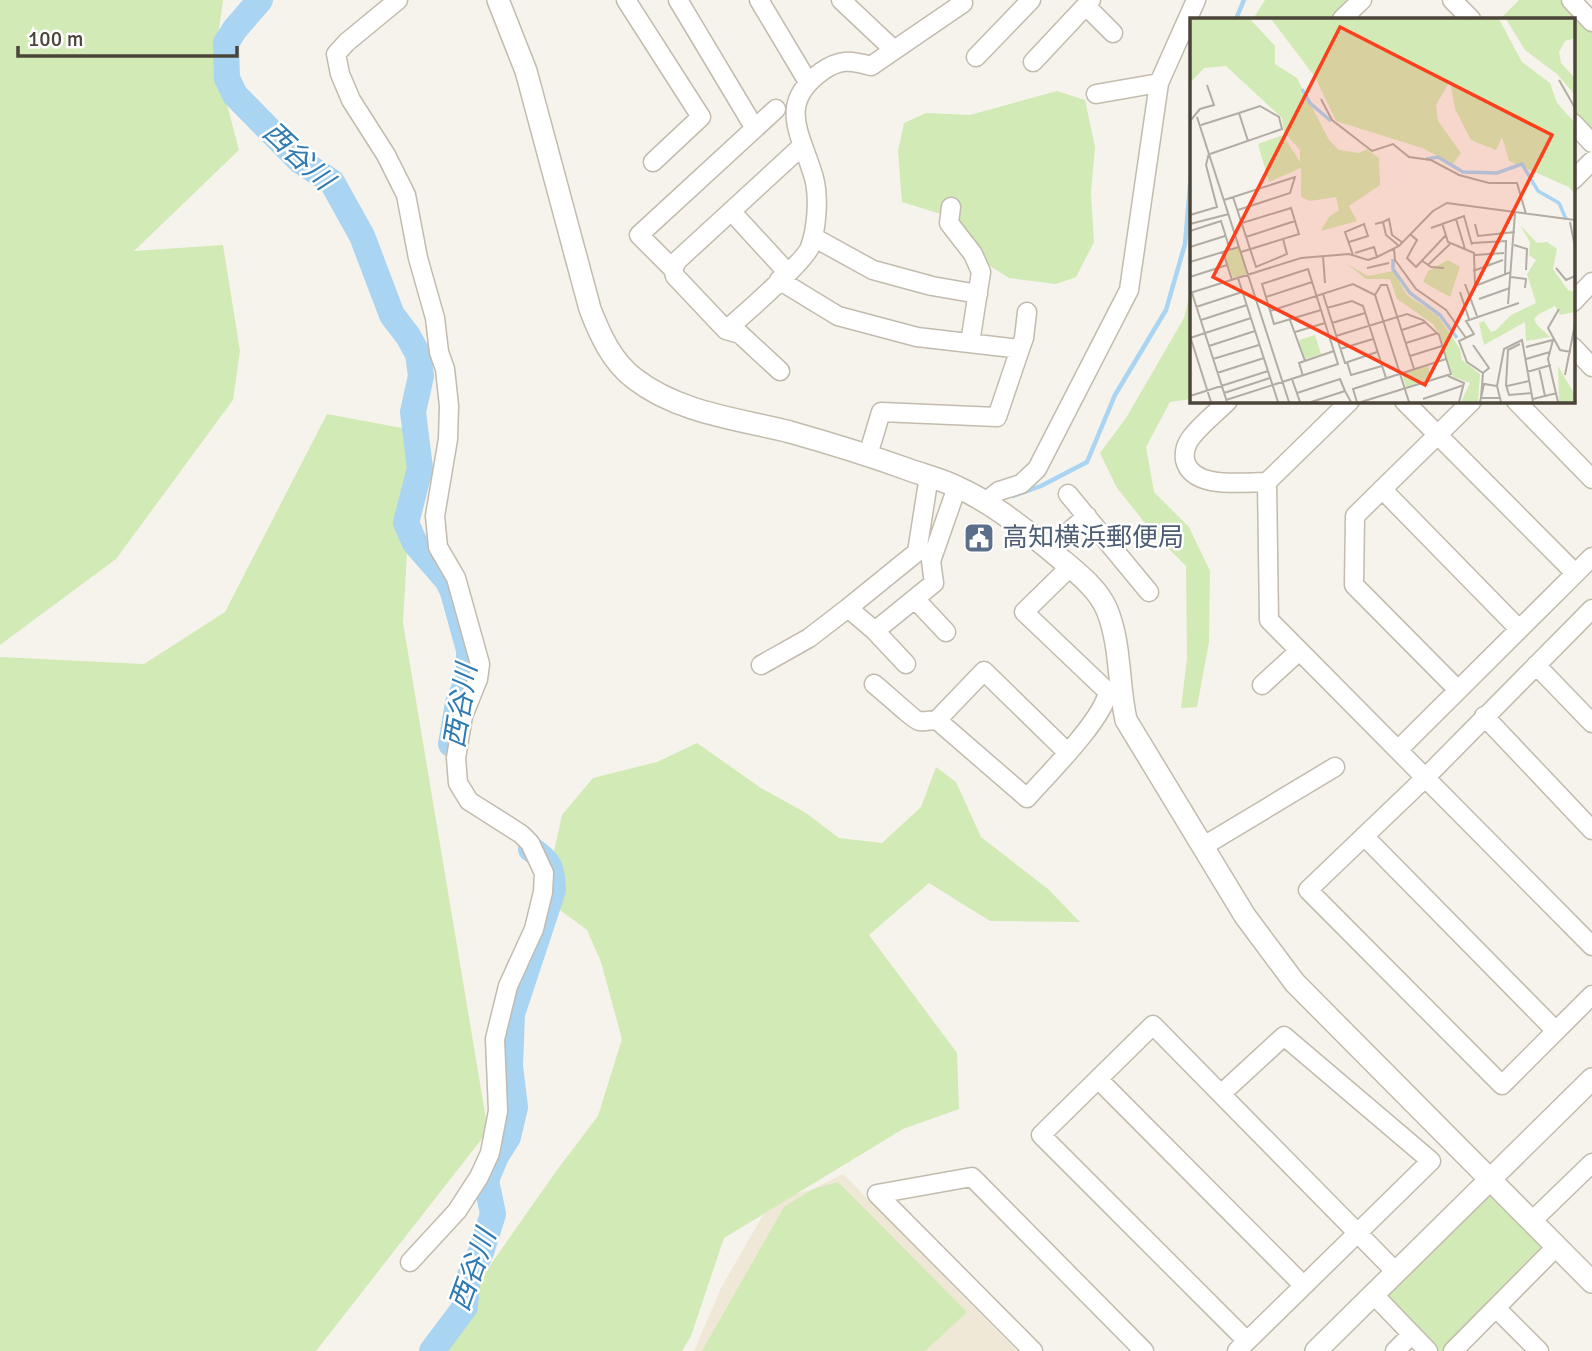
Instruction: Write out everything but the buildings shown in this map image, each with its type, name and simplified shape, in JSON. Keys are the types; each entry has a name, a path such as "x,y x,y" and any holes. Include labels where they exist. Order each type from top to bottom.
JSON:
{"street":[{"path":"398,0 336,54 340,74 351,100 386,155 406,195 418,258 435,318 439,352 445,369 449,406 448,439 435,516 438,547 456,578 480,664 478,679 463,716 456,758 458,783 468,801 521,834 530,843 544,873 543,892 534,929 508,986 495,1039 498,1111 490,1153 479,1177 457,1210 410,1262"},
{"path":"498,0 526,71 590,309 613,356 634,379 657,393 693,408 868,455 957,487 1018,524 1070,568 1107,608 1115,638 1114,694 1027,798 937,720"},
{"path":"626,0 701,117 653,162"},
{"path":"678,0 754,127"},
{"path":"841,0 894,50"},
{"path":"726,330 809,251 816,204 814,180 796,125 794,110 800,93 808,82 838,62 849,60 871,66 963,3 960,0"},
{"path":"976,57 1031,0"},
{"path":"985,502 999,491 1021,484 1037,469 1129,290 1159,83 1196,0"},
{"path":"1452,0 1470,18"},
{"path":"1571,0 1592,22"},
{"path":"765,2 808,82"},
{"path":"1033,62 1088,3 1112,33"},
{"path":"1096,93 1159,83"},
{"path":"776,109 639,235 673,269 675,276 726,330 740,334 780,371"},
{"path":"1574,124 1592,143"},
{"path":"673,269 678,260 802,146"},
{"path":"1574,179 1592,161"},
{"path":"951,207 949,223 973,254 981,272 970,344"},
{"path":"731,211 783,276 838,316 917,337 1020,349"},
{"path":"813,237 873,270 932,286 978,294"},
{"path":"1574,301 1592,282"},
{"path":"868,455 881,412 997,417 1024,338 1027,312"},
{"path":"1574,348 1592,367"},
{"path":"1227,402 1190,439 1185,451 1187,466 1194,475 1204,480 1267,482 1349,402"},
{"path":"1405,402 1575,573"},
{"path":"1458,690 1354,585 1355,516 1471,402"},
{"path":"1517,402 1592,479"},
{"path":"761,665 809,638 917,552 929,477"},
{"path":"1267,482 1269,621 1592,946"},
{"path":"875,631 934,583 931,561 957,487"},
{"path":"1382,489 1519,629"},
{"path":"1068,494 1149,592"},
{"path":"1049,550 1087,516"},
{"path":"1398,750 1592,556"},
{"path":"1070,568 1024,612 1114,694 1139,744 1245,916 1296,983 1592,1282"},
{"path":"915,599 946,632"},
{"path":"848,608 875,631 906,664"},
{"path":"1592,609 1308,890 1502,1085 1592,995"},
{"path":"1262,685 1299,651"},
{"path":"1536,665 1592,723"},
{"path":"874,684 920,722 937,720 984,671 1067,752"},
{"path":"1484,716 1592,830"},
{"path":"1202,847 1335,767"},
{"path":"1364,836 1555,1030"},
{"path":"1221,1094 1284,1037 1431,1161 1357,1231 1242,1346 1041,1135 1153,1025 1221,1094 1357,1231 1395,1272"},
{"path":"1098,1079 1303,1285"},
{"path":"1316,1351 1592,1079"},
{"path":"1532,1221 1592,1163"},
{"path":"1033,1351 877,1194 972,1177 1144,1351"},
{"path":"1453,1351 1557,1246"},
{"path":"1373,1294 1428,1351"},
{"path":"1496,1308 1539,1351"},
{"path":"1395,1351 1412,1334"}],"shaded area":[{"path":"843,1174 1017,1351 694,1351 721,1288 771,1201 813,1189"}],"green space":[{"path":"0,0 223,0 215,59 239,150 134,251 223,245 240,351 233,400 116,559 0,645"},
{"path":"1265,0 1348,0 1330,18 1254,18"},
{"path":"1519,0 1562,0 1592,31 1592,135 1574,116 1574,18 1501,18"},
{"path":"1057,91 1085,100 1095,147 1091,193 1094,242 1076,277 1056,284 1009,278 990,266 944,215 902,202 898,151 904,123 926,113 970,115"},
{"path":"1190,295 1190,399 1170,402 1146,447 1154,492 1189,527 1210,571 1209,642 1197,707 1181,708 1187,658 1186,566 1153,533 1117,488 1100,453 1126,418 1184,318"},
{"path":"327,414 402,428 413,446 403,623 488,1131 316,1351 0,1351 0,657 144,664 225,612"},
{"path":"697,743 761,788 806,813 839,838 882,843 921,807 936,767 956,782 981,837 1048,889 1080,922 990,921 929,883 869,935 957,1053 959,1109 903,1129 724,1238 691,1336 682,1351 430,1351 598,1116 622,1039 601,962 587,930 549,902 551,865 562,815 593,778 657,762"},
{"path":"838,1182 967,1312 925,1351 702,1351 784,1207 813,1189"},
{"path":"1489,1188 1547,1248 1446,1351 1435,1351 1378,1295"}],"waterway":[{"name":"西谷川","path":"260,0 226,43 227,78 235,95 300,161 332,182 362,236 392,315 418,354 421,376 413,412 420,468 406,523 415,543 448,581 469,650 469,677 458,703 451,744"},
{"path":"1236,18 1244,0"},
{"path":"1013,496 1041,486 1087,462 1115,395 1166,310 1185,244 1190,186"},
{"name":"西谷川","path":"432,1351 465,1307 467,1282 481,1252 493,1214 486,1180 508,1137 515,1107 510,1066 512,1014 553,890 549,866 531,849"}],"place":[{"name":"高知横浜郵便局","path":"979,538"}]}
